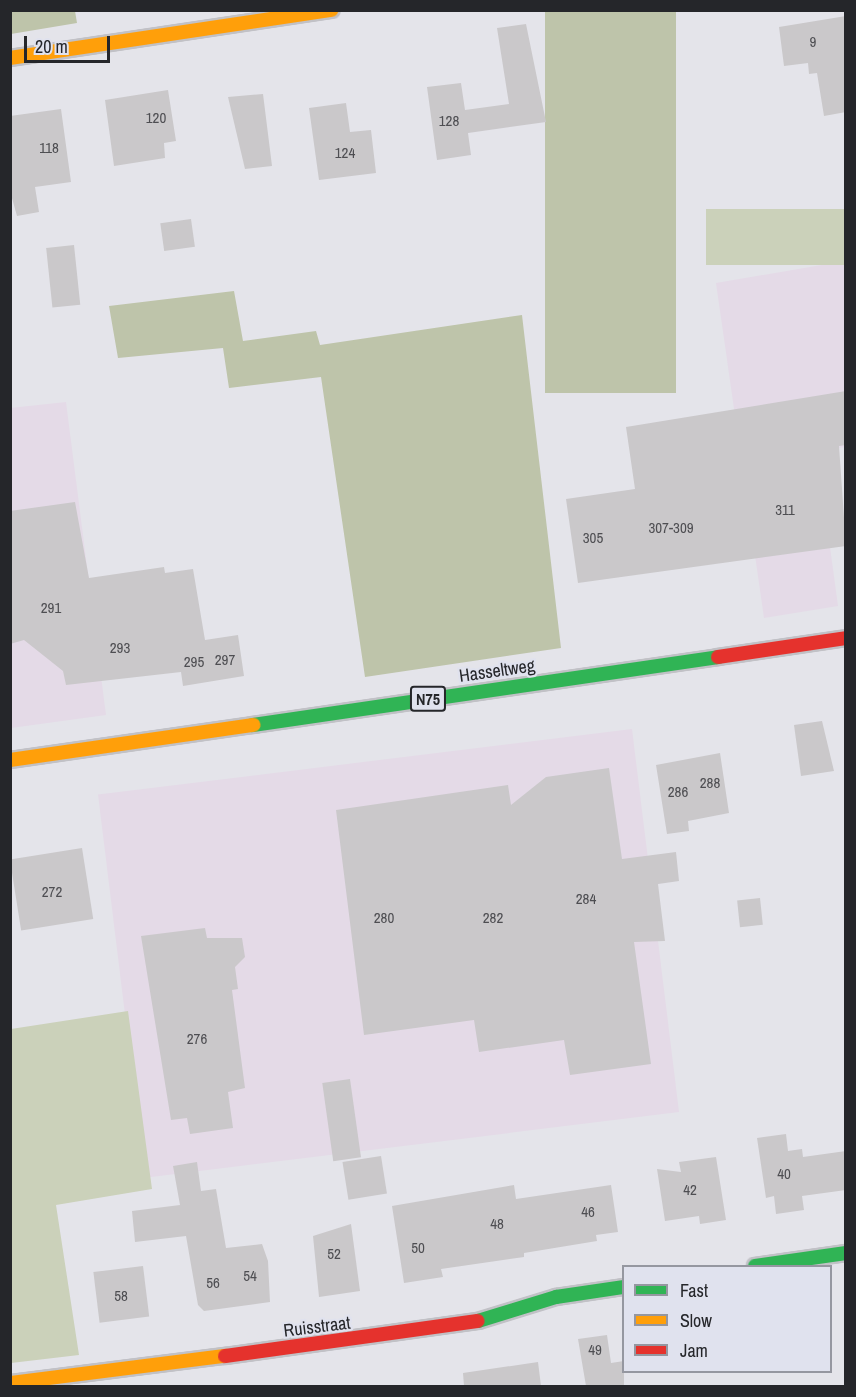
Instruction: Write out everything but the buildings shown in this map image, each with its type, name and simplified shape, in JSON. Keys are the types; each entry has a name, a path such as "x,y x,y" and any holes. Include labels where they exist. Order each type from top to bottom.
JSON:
{"street":[{"path":"10,58 331,10"},
{"name":"Hasseltweg","path":"10,760 846,638"},
{"path":"762,1265 846,1253"},
{"name":"Ruisstraat","path":"10,1383 459,1327 556,1297 622,1287"}],"shaded area":[{"path":"845,261 845,447 817,451 838,606 764,618 716,283"},
{"path":"66,402 106,715 11,728 10,408"},
{"path":"632,729 679,1112 145,1178 98,795"}],"green space":[{"path":"11,10 75,11 77,23 11,34"},
{"path":"545,11 676,11 676,393 545,393"},
{"path":"706,209 845,209 845,265 706,265"},
{"path":"234,291 243,341 316,331 320,345 522,315 561,648 365,677 321,377 229,388 223,348 118,358 109,306"},
{"path":"128,1011 152,1189 56,1205 79,1355 11,1363 11,1029"}],"traffic: fast":[{"path":"253,725 718,657"},
{"path":"762,1265 846,1253"},
{"path":"478,1321 556,1297 622,1287"}],"traffic: slow":[{"path":"10,58 331,10"},
{"path":"10,760 253,725"},
{"path":"10,1383 225,1356"}],"traffic: jam":[{"path":"718,657 846,638"},
{"path":"225,1356 478,1321"}]}
